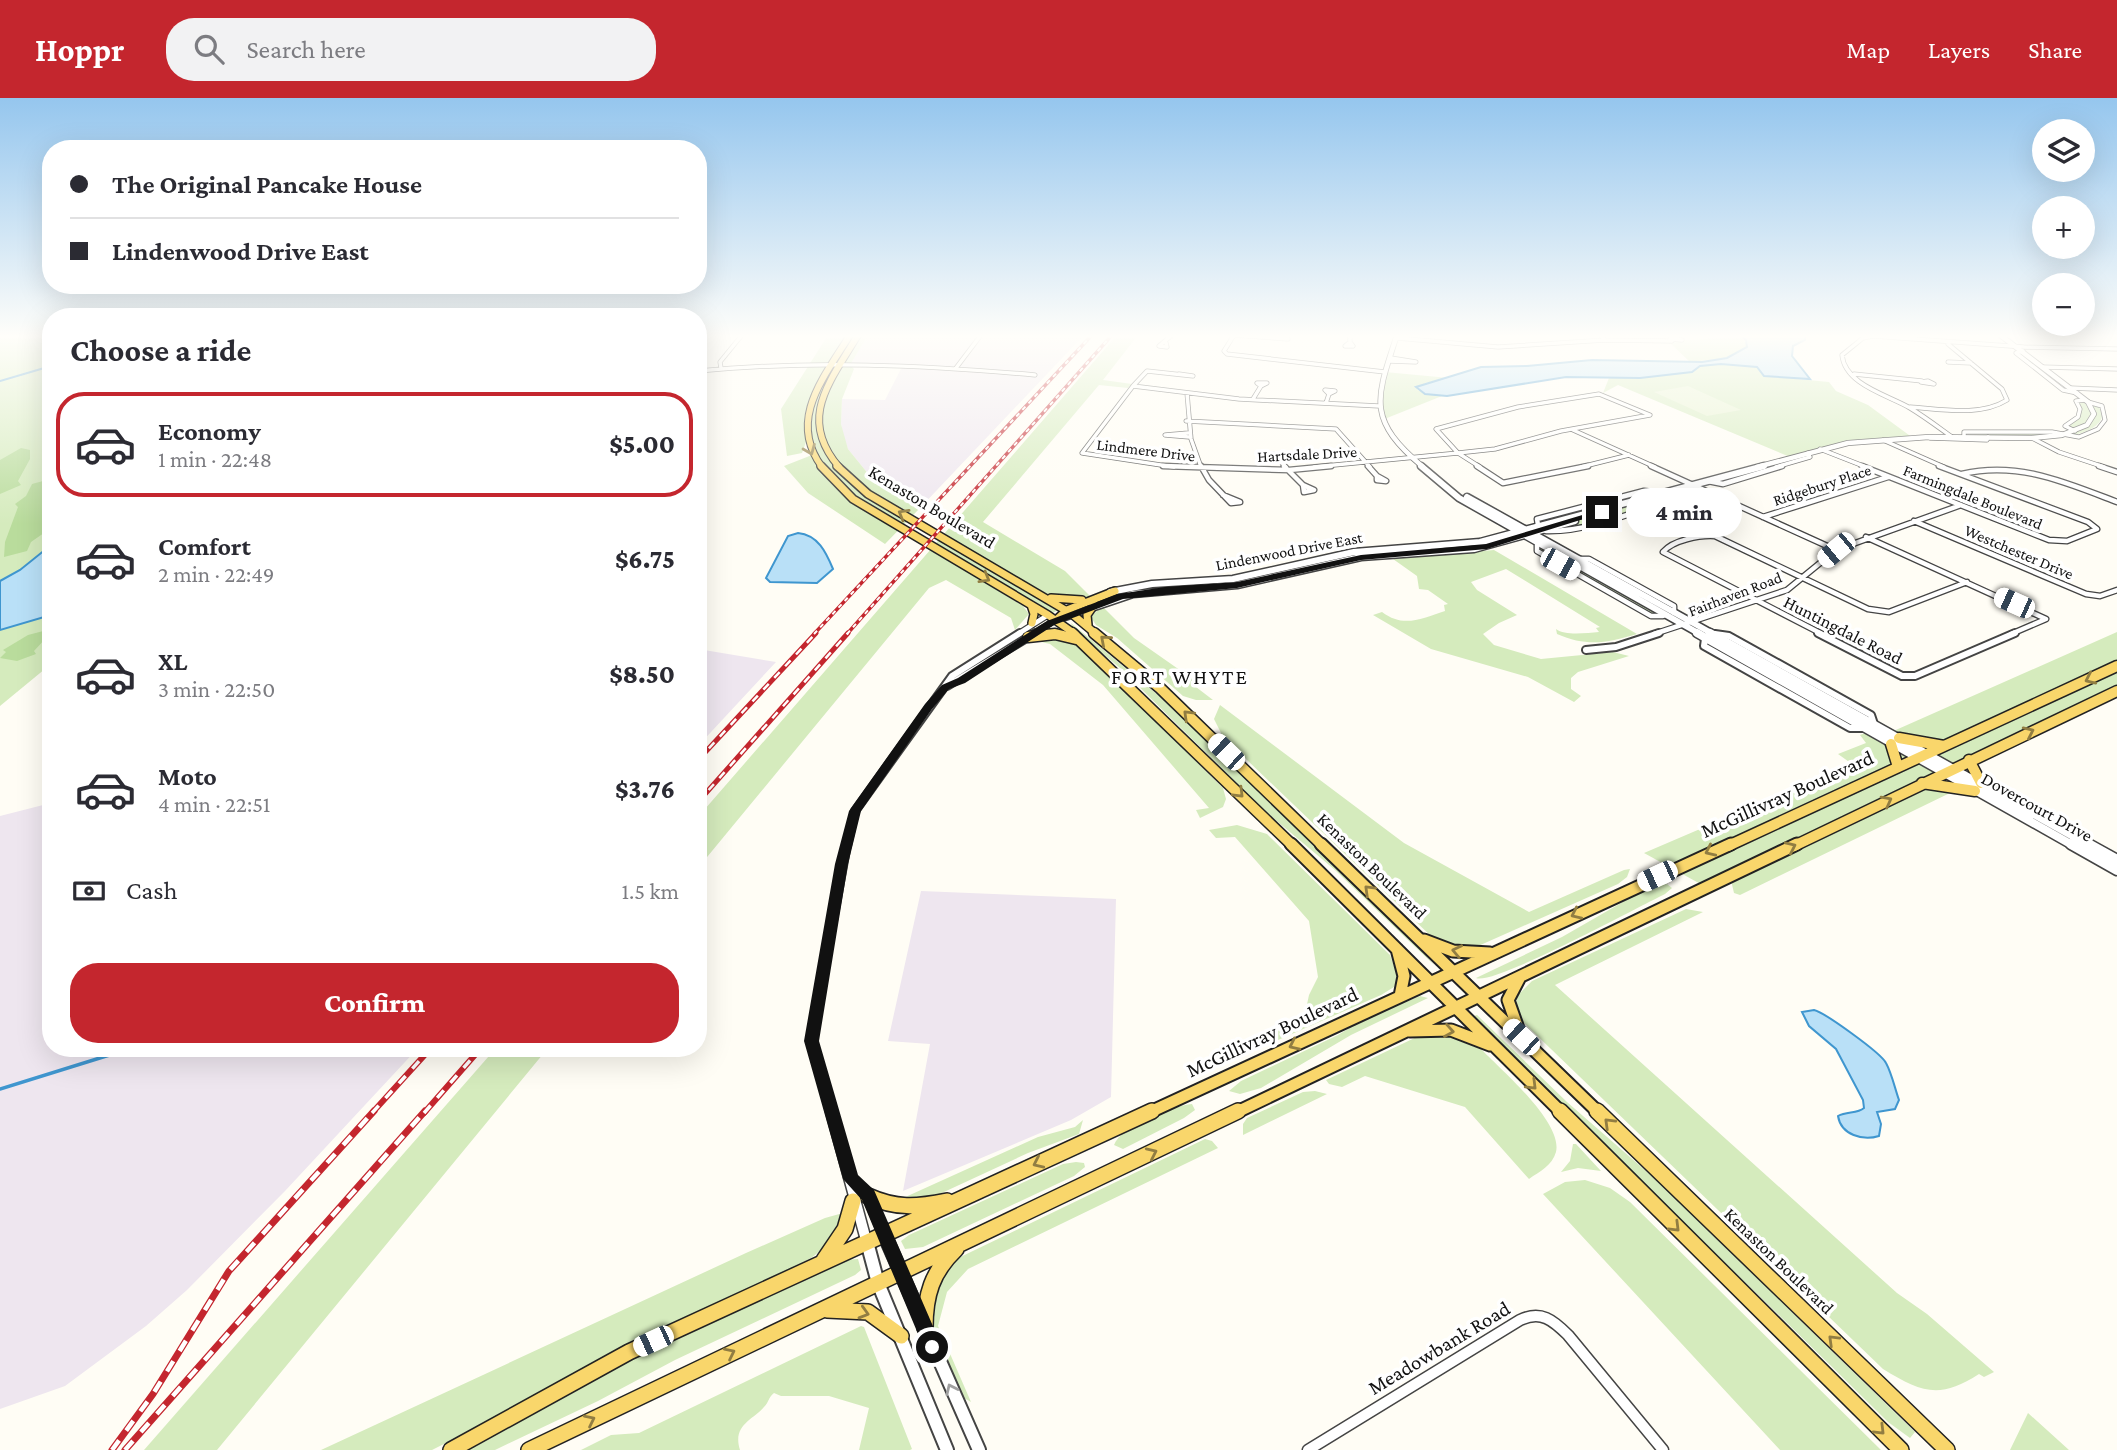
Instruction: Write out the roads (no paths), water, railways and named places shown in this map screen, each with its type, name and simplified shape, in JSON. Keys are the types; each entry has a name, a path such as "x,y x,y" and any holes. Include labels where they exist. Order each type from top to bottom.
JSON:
{"main road":[{"name":"Kenaston Boulevard","path":"813,398 804,427 811,453 822,471 853,499 1031,605 1085,642 1395,945 1900,1450"},
{"name":"Kenaston Boulevard","path":"824,398 815,432 827,457 868,494 1088,625 1172,700 1947,1450"},
{"path":"1052,618 1115,591"},
{"path":"1045,597 1082,600"},
{"path":"1031,605 1034,614 1031,623"},
{"path":"1088,625 1087,615 1094,605"},
{"path":"1028,637 1055,634 1085,642"},
{"name":"McGillivray Boulevard","path":"451,1450 629,1352 2117,666"},
{"path":"528,1450 1853,818 1952,767 2117,691"},
{"path":"1898,767 1895,741 1945,746"},
{"path":"1921,783 1978,787 1969,760"},
{"path":"1418,938 1453,951 1498,953"},
{"path":"1395,945 1404,976 1400,996"},
{"path":"1521,976 1508,1000 1521,1037"},
{"path":"1399,1033 1451,1030 1496,1048"},
{"path":"869,1195 894,1208 906,1209 964,1197"},
{"path":"821,1263 845,1229 853,1201"},
{"path":"925,1328 924,1304 928,1285 938,1267 967,1240"},
{"path":"819,1310 868,1312 901,1336"}],"street":[{"name":"Lindmere Drive","path":"1124,398 1082,453 1178,468 1203,469"},
{"path":"1187,398 1188,435 1203,469 1223,495"},
{"path":"1243,398 1379,406"},
{"path":"1326,403 1328,398"},
{"path":"1379,398 1379,406 1392,436 1412,458 1457,494 1525,533 1537,545 1683,627 1708,637 1874,724 1895,741"},
{"name":"Hartsdale Drive","path":"1458,453 1439,433 1437,426 1525,405 1571,398"},
{"name":"Hartsdale Drive","path":"1203,469 1289,470 1458,453 1506,447 1571,429 1650,415 1609,398"},
{"path":"1890,398 1909,407 1952,437"},
{"path":"1909,407 1976,409 2004,403 2006,398"},
{"name":"Lindenwood Drive East","path":"1964,437 1964,432 2046,431 2079,437 2102,425 2105,416 2102,406 2083,398"},
{"path":"2076,401 2087,401 2094,414 2092,419 2075,431 2066,426 2078,417 2080,409 2076,401"},
{"path":"1186,421 1332,428 1337,430 1362,463 1377,476"},
{"path":"1571,429 1836,550"},
{"name":"Lindenwood Drive East","path":"1067,611 1143,593 1237,585 1361,557 1457,551 1525,533 1538,525 1663,494 1820,449 1883,440 1928,437 2032,438 2075,431"},
{"name":"Lindenwood Drive East","path":"1928,437 1944,441 1986,441 1987,438"},
{"path":"2032,438 2059,452 2117,472"},
{"name":"Farmingdale Boulevard","path":"1820,449 2054,542 2067,541 2097,529 2088,522 1962,474 1883,440"},
{"path":"1458,453 1495,480 1508,483 1629,455"},
{"path":"1278,459 1303,485"},
{"path":"1962,474 1983,468 2024,469 2117,502"},
{"name":"Ridgebury Place","path":"1763,517 1889,476"},
{"name":"Lindenwood Drive East","path":"1546,531 1563,533 1585,527 1684,495 1680,489"},
{"name":"Lindenwood Drive East","path":"1538,525 1538,519 1644,491 1663,494"},
{"path":"1457,494 1459,498 1516,533 1525,533"},
{"name":"Fairhaven Road","path":"1586,650 1606,650 1693,624 1787,590 1836,550 1961,505"},
{"name":"Lindenwood Drive East","path":"1525,533 1546,531 1611,508"},
{"name":"Westchester Drive","path":"1913,521 2086,594 2100,596 2117,590"},
{"name":"Lindenwood Drive East","path":"1067,611 1082,600 1152,584 1233,579 1344,553 1459,545 1516,533"},
{"path":"1534,534 1693,624 1708,637 1863,728 1895,741"},
{"path":"1756,601 1667,555 1663,549 1703,535 1715,536 1868,609 1884,613 1967,582"},
{"name":"Huntingdale Road","path":"1756,601 1895,673 1910,677 2046,620 1866,537"},
{"path":"947,1450 878,1283 853,1201 851,1179 811,1041 842,864 855,811 952,676 1031,623 1052,618"},
{"path":"945,687 961,681 1052,618"},
{"name":"Dovercourt Drive","path":"1895,741 1952,767 1978,787 2117,870"},
{"name":"Dovercourt Drive","path":"1895,741 1917,759 1978,787 2117,860"},
{"path":"851,1179 869,1195 900,1273 979,1450"},
{"name":"Meadowbank Road","path":"1308,1450 1530,1314 1542,1314 1554,1320 1568,1335 1664,1450"}],"water":[{"path":"798,533 816,541 833,569 817,583 770,582 766,578 788,536"},
{"path":"42,552 42,618 0,630 0,581 20,570"},
{"path":"1814,1010 1852,1034 1886,1063 1899,1100 1895,1109 1877,1112 1881,1124 1879,1136 1866,1138 1854,1135 1840,1123 1838,1116 1864,1108 1863,1100 1836,1049 1809,1026 1802,1012"}],"waterway":[{"path":"0,1089 103,1057"}],"railway":[{"path":"814,634 1033,398"},
{"path":"847,634 1056,398"},
{"path":"707,750 816,633"},
{"path":"707,792 848,633"},
{"path":"372,1113 423,1057"},
{"path":"424,1113 473,1057"},
{"path":"112,1450 153,1394 229,1271 374,1111"},
{"path":"125,1450 425,1111"}],"district":[{"name":"FORT WHYTE","path":"1180,677"}]}
